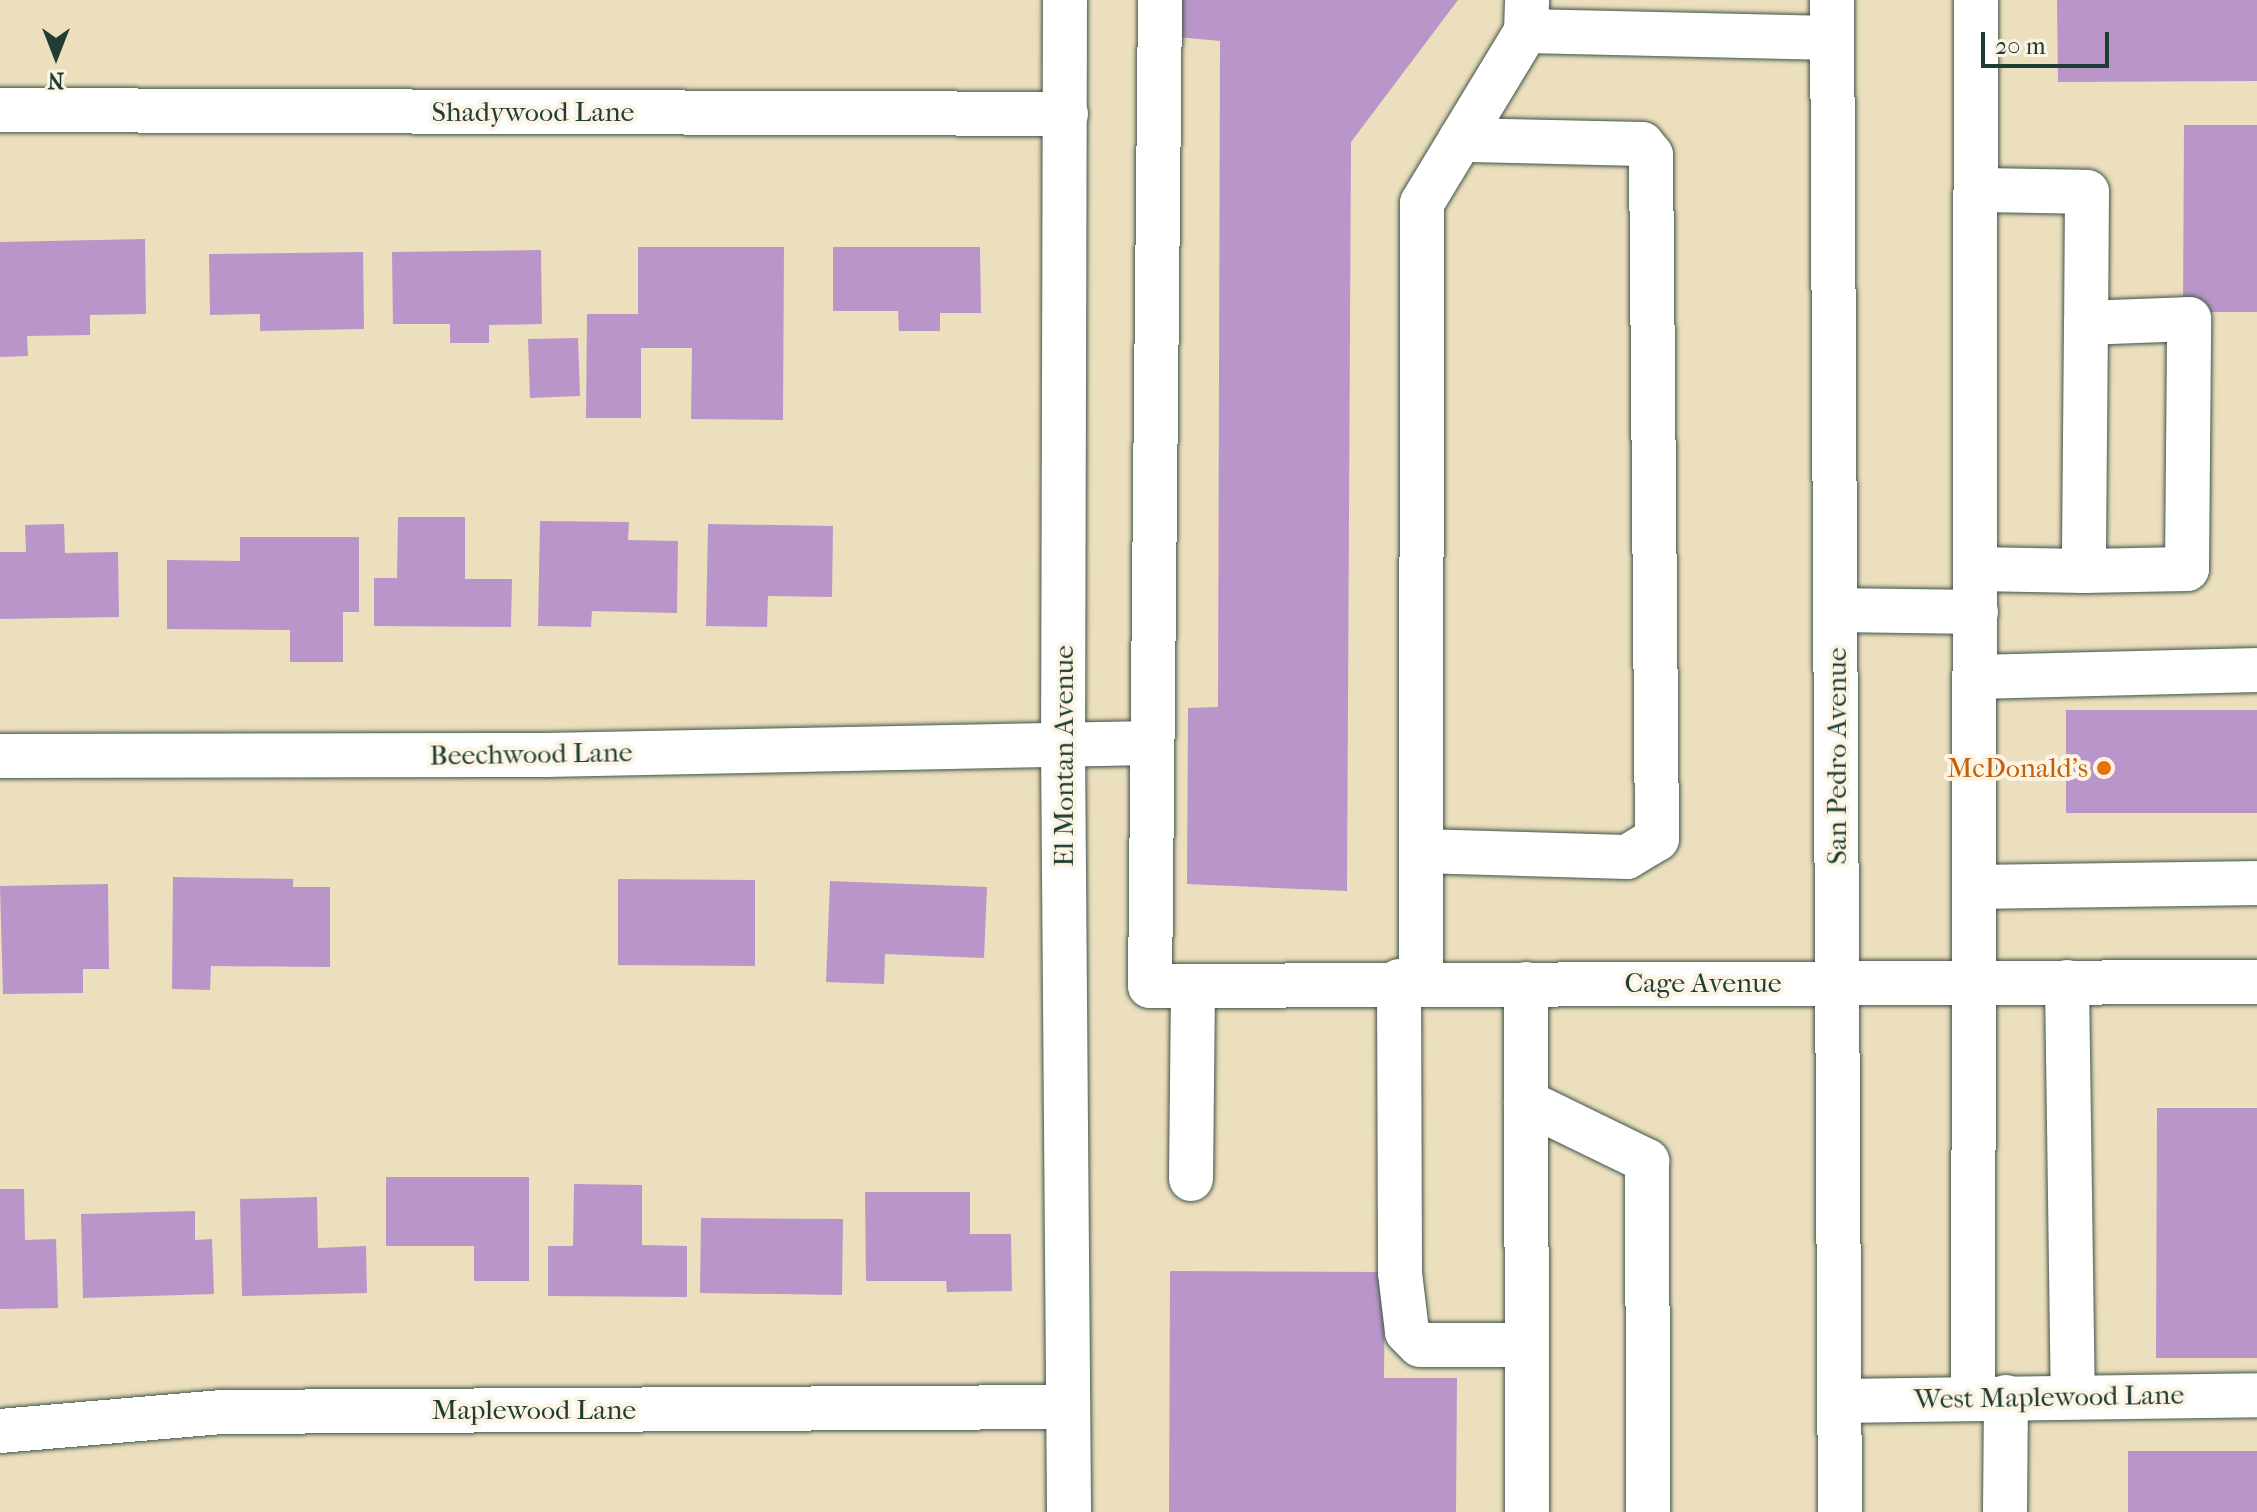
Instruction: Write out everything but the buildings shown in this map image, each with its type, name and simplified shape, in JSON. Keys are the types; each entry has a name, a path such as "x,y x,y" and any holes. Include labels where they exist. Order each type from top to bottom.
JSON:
{"street":[{"name":"El Montan Avenue","path":"1065,0 1063,744 1069,1512"},
{"path":"1152,743 1160,0"},
{"path":"1976,0 1976,983 1990,1398 2005,1512"},
{"path":"1527,1345 1420,1345 1407,1332 1400,1273 1410,981 1421,851 1422,203 1460,140 1527,15 1832,19"},
{"name":"San Pedro Avenue","path":"1832,19 1840,1512"},
{"name":"Shadywood Lane","path":"0,110 1066,114"},
{"path":"1421,851 1627,857 1657,839 1651,155 1642,144 1460,140"},
{"path":"1976,190 2087,192 2084,571"},
{"path":"1976,569 2187,569 2189,319 2086,323"},
{"path":"1836,610 1976,612"},
{"path":"1976,677 2257,670"},
{"name":"Beechwood Lane","path":"0,756 545,755 1152,743"},
{"name":"Cage Avenue","path":"1152,743 1150,986 1410,981 1526,984 2257,982"},
{"path":"1976,887 2257,883"},
{"path":"2067,982 2073,1396"},
{"path":"1526,984 1527,1512"},
{"path":"1191,1179 1193,986"},
{"path":"1526,1102 1647,1161 1648,1512"},
{"name":"West Maplewood Lane","path":"1841,1401 2257,1395"},
{"name":"Maplewood Lane","path":"0,1431 222,1412 1068,1407"}],"place":[{"name":"McDonald's","path":"2104,768"}]}
